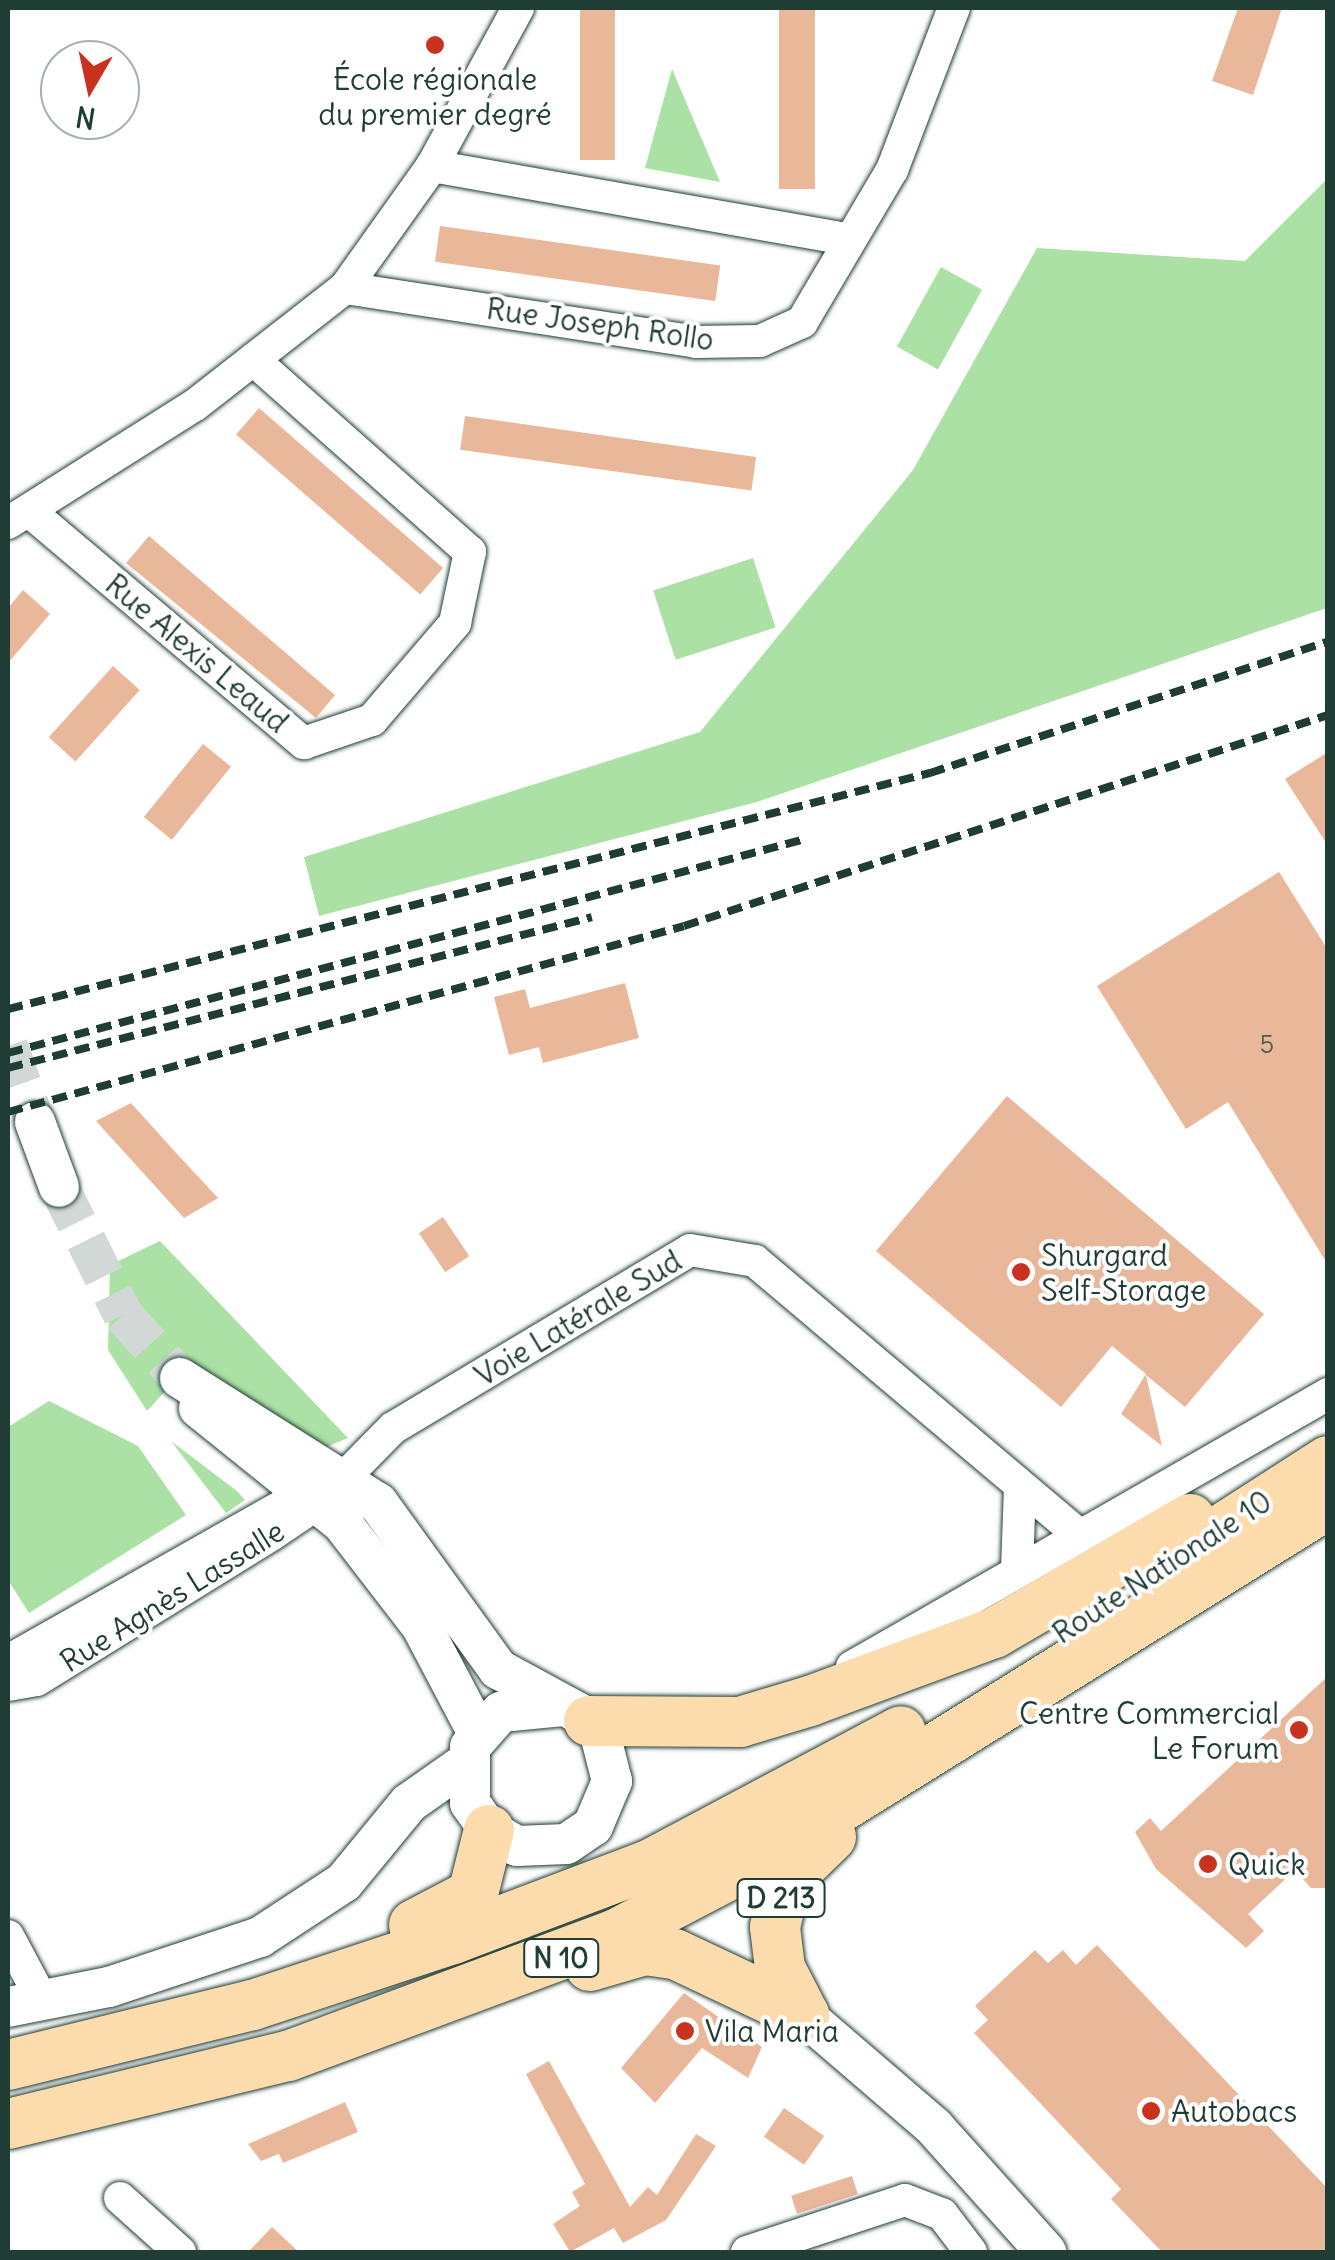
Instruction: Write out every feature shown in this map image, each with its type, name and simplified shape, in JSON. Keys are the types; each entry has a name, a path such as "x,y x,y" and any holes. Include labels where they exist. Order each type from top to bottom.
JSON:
{"main road":[{"name":"Route Nationale 10","path":"253,2005 649,1864 998,1674 1318,1481"},
{"path":"576,1714 740,1722 994,1633 1253,1482 1318,1481"},
{"name":"N 10","path":"8,2124 250,2065 518,1977 746,1866 851,1801 1318,1481"},
{"name":"D 213","path":"804,2015 780,1968 782,1894 800,1863 845,1827 851,1801"},
{"path":"253,2005 275,1978 458,1908 483,1875 485,1825"},
{"name":"D 213","path":"250,2065 293,2074 644,1950 695,1960 804,2015"},
{"name":"N 10","path":"8,2065 253,2005"}],"street":[{"path":"18,517 253,359 345,288 432,166 518,8"},
{"name":"Rue Joseph Rollo","path":"345,288 696,342 760,342 802,322 846,239 892,170 954,8"},
{"path":"432,166 846,239"},
{"name":"Rue Alexis Leaud","path":"18,517 304,743 372,720 455,623 470,552 253,359"},
{"path":"35,1122 59,1187"},
{"name":"Voie Latérale Sud","path":"324,1491 392,1428 638,1275 690,1250 722,1249 755,1261 1078,1534"},
{"path":"185,1382 203,1416 324,1491 498,1669 576,1714 607,1748 612,1781 593,1826 566,1844 534,1849 485,1825 434,1816 379,1840"},
{"path":"810,1700 1017,1569 1328,1394"},
{"path":"1017,1569 1020,1486"},
{"path":"324,1491 378,1504 498,1669"},
{"path":"324,1491 442,1664 472,1748 485,1825"},
{"name":"Rue Agnès Lassalle","path":"8,1660 324,1491"},
{"name":"Rue Agnès Lassalle","path":"8,1684 37,1680 324,1491"},
{"path":"8,1936 25,2003 260,1937 344,1882 409,1803 516,1705 576,1714"},
{"name":"D 213","path":"804,2015 934,2127 1046,2252"},
{"path":"120,2198 180,2252"},
{"path":"747,2252 905,2200 942,2214 971,2252"}],"green space":[{"path":"672,69 720,182 645,168"},
{"path":"1327,179 1327,608 757,802 319,916 304,857 700,732 913,470 1037,248 1245,261"},
{"path":"941,267 982,290 938,369 897,347"},
{"path":"753,558 776,627 676,660 653,590"},
{"path":"160,1241 348,1438 324,1448 190,1364 147,1411 108,1350 110,1265"},
{"path":"49,1401 138,1446 186,1515 29,1613 8,1580 8,1427"},
{"path":"171,1441 237,1491 245,1500 226,1513"}],"building":[{"path":"580,8 615,8 615,160 580,160"},
{"path":"779,8 815,8 815,189 779,189"},
{"path":"1238,8 1282,8 1253,95 1212,81"},
{"path":"440,226 720,265 715,301 435,262"},
{"path":"259,408 443,568 420,594 236,434"},
{"path":"465,416 756,457 751,491 460,450"},
{"path":"149,536 335,695 316,718 126,563"},
{"path":"23,590 50,614 8,663 8,608"},
{"path":"113,666 140,690 76,761 49,737"},
{"path":"203,744 231,767 172,840 144,817"},
{"path":"1328,752 1328,846 1285,779"},
{"path":"1279,872 1328,950 1328,1265 1228,1102 1186,1129 1097,986"},
{"path":"625,983 639,1038 543,1063 539,1047 509,1055 494,997 525,989 530,1008"},
{"path":"1007,1096 1264,1314 1185,1407 1146,1375 1162,1446 1121,1414 1146,1374 1112,1346 1061,1407 876,1251"},
{"path":"131,1103 218,1198 184,1218 96,1121"},
{"path":"443,1217 469,1256 445,1272 419,1233"},
{"path":"1328,1676 1328,1888 1311,1888 1295,1870 1248,1914 1264,1931 1246,1948 1156,1869 1135,1832 1150,1818 1161,1831"},
{"name":"Autobacs","path":"1097,1945 1328,2189 1328,2252 1162,2252 1111,2199 1121,2189 974,2033 988,2020 975,2006 1035,1950 1048,1963 1063,1950 1076,1965"},
{"path":"684,1993 762,2047 748,2078 702,2048 655,2103 621,2068"},
{"path":"549,2061 630,2207 648,2187 657,2195 696,2134 716,2146 666,2220 623,2243 614,2228 570,2252 553,2224 580,2206 572,2192 585,2184 526,2074"},
{"path":"345,2102 358,2132 283,2163 279,2154 261,2161 248,2144"},
{"path":"784,2108 824,2136 804,2165 764,2137"},
{"path":"852,2176 858,2194 797,2214 791,2196"},
{"path":"272,2227 299,2252 248,2252"}],"tunnel":[{"path":"8,1046 35,1122"},
{"path":"59,1187 123,1315 180,1378"}],"railway":[{"path":"8,1009 930,773 1328,641"},
{"path":"8,1112 684,926 1328,715"},
{"path":"8,1053 805,839"},
{"path":"8,1068 592,917"}],"place":[{"name":"École régionale du premier degré","path":"435,45"},
{"name":"Shurgard Self-Storage","path":"1021,1272"},
{"name":"Centre Commercial Le Forum","path":"1299,1730"},
{"name":"Quick","path":"1208,1864"},
{"name":"Vila Maria","path":"685,2031"},
{"name":"Autobacs","path":"1151,2111"}]}
